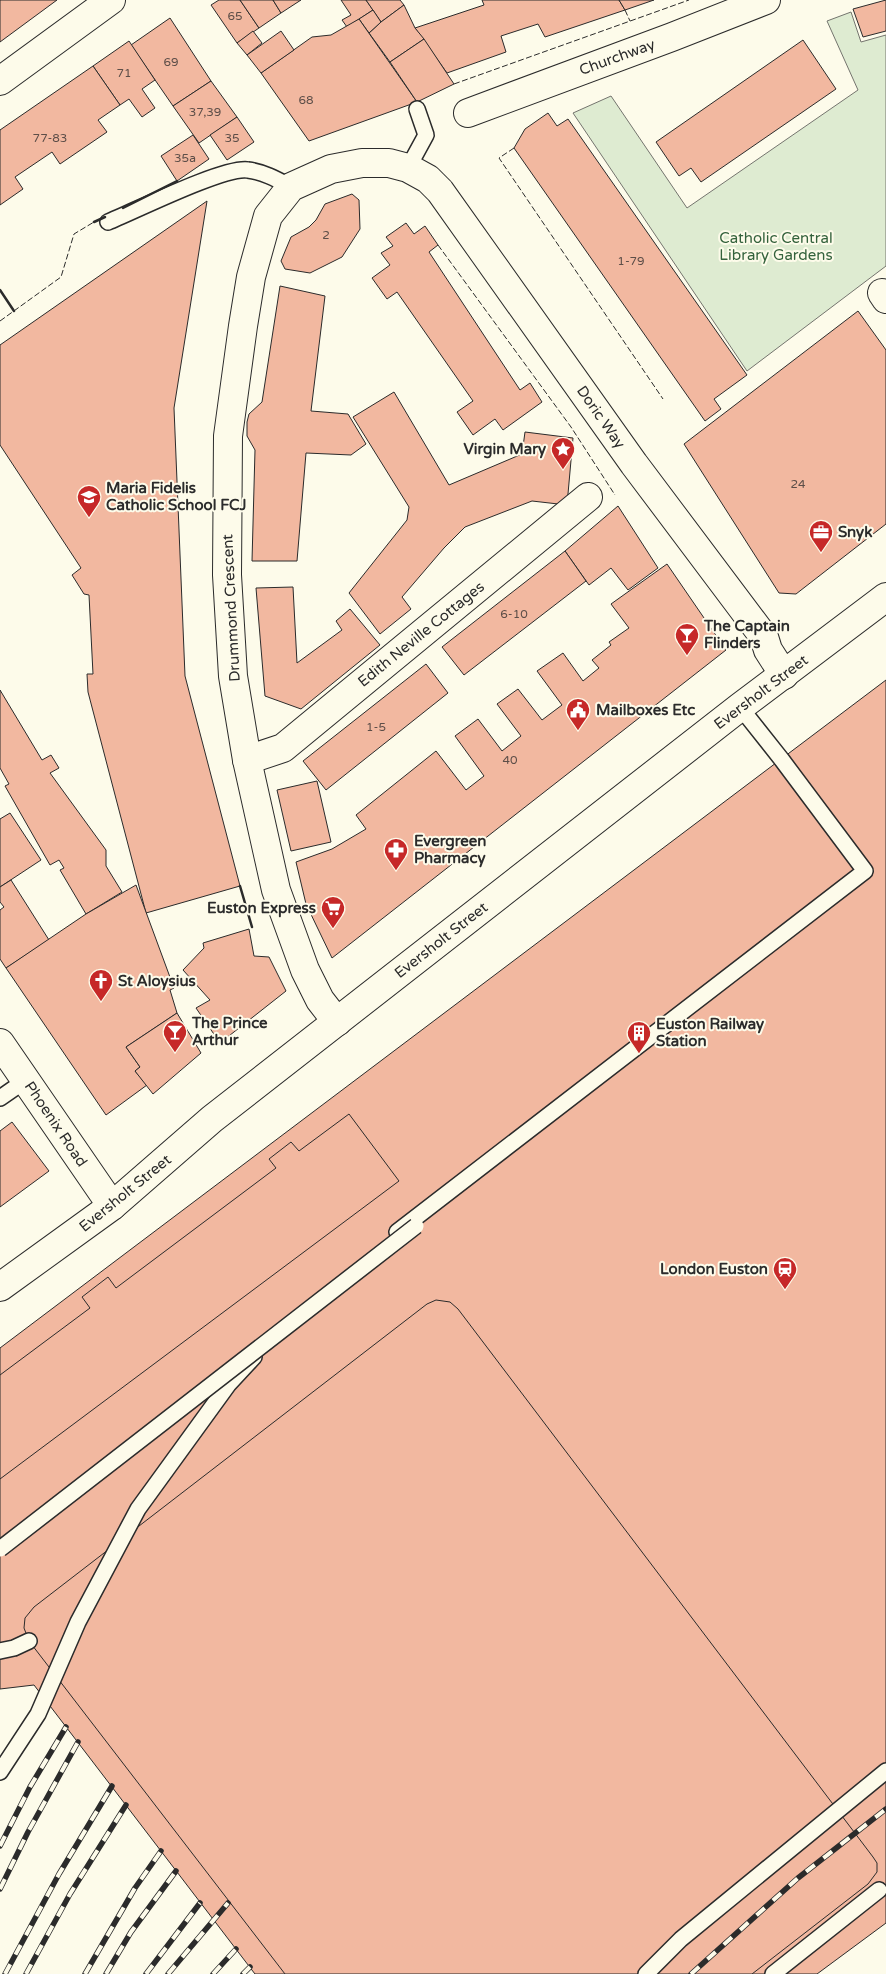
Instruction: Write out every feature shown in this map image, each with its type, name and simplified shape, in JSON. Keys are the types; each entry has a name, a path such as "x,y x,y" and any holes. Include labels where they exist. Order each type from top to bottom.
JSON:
{"street":[{"path":"0,81 111,0"},
{"name":"Churchway","path":"468,113 766,0"},
{"name":"Doric Way","path":"291,187 331,169 362,163 389,163 408,168 428,179 440,192 634,464 764,637 768,650 784,675"},
{"name":"Drummond Crescent","path":"291,187 268,216 251,277 228,436 227,575 233,676 247,760 276,890 305,970 318,996 336,1022"},
{"name":"Edith Neville Cottages","path":"247,760 283,748 588,496"},
{"name":"Eversholt Street","path":"0,1288 112,1206 212,1119 748,701 886,597"},
{"name":"Phoenix Road","path":"0,1043 112,1206"}],"lane":[{"path":"408,168 426,135 417,109"},
{"path":"108,222 237,170 248,170 273,177 291,187"},
{"path":"0,1772 38,1714 78,1622 138,1509 228,1385 286,1324 408,1223 865,871 782,760 748,701"},
{"path":"0,1098 26,1080"},
{"path":"0,1549 416,1226"},
{"path":"0,1651 29,1642"},
{"path":"646,1974 681,1939 886,1771"},
{"path":"773,1974 879,1890"}],"green space":[{"name":"Catholic Central Library Gardens","path":"851,12 861,42 886,35 886,266 747,371 573,113 611,96 687,208 858,90 827,21"}],"building":[{"path":"0,0 57,0 0,42"},
{"path":"219,0 240,0 259,28 237,43 211,5"},
{"path":"240,0 273,0 281,13 259,28"},
{"path":"273,0 301,0 281,13"},
{"path":"341,0 366,0 373,10 347,27 342,20 351,15"},
{"path":"366,0 400,0 404,5 381,22"},
{"path":"482,0 619,0 625,10 545,37 538,24 501,36 506,52 447,73 415,28 484,5"},
{"path":"619,0 654,0 625,10"},
{"path":"886,0 886,31 863,37 853,9"},
{"path":"404,5 415,28 424,39 390,62 369,33"},
{"path":"373,10 381,22 369,33 359,19"},
{"path":"170,18 211,81 173,106 131,45"},
{"path":"359,19 417,102 309,141 261,73 312,37 331,35"},
{"path":"253,31 262,43 247,55 237,43"},
{"path":"281,31 294,50 261,73 247,55"},
{"path":"424,39 454,84 417,102 390,62"},
{"path":"803,40 836,89 701,182 691,168 679,176 656,142"},
{"path":"129,41 155,80 142,89 155,108 142,117 129,99 120,105 93,66"},
{"path":"93,66 120,105 98,120 107,132 60,164 52,152 15,177 23,189 0,205 0,130"},
{"path":"211,81 237,117 199,143 173,106"},
{"path":"548,113 557,126 568,119 747,375 714,399 721,409 705,421 514,148 525,129"},
{"path":"237,117 254,142 227,160 210,135"},
{"path":"193,135 209,159 177,181 161,156"},
{"path":"352,194 359,200 360,229 342,257 310,273 285,269 281,261 291,237 309,227 316,220 325,204"},
{"name":"Maria Fidelis Catholic School FCJ","path":"207,201 174,408 185,676 240,886 146,913 88,692 87,674 93,674 89,595 84,594 72,575 81,568 0,445 0,345"},
{"path":"406,223 414,234 425,226 438,245 429,252 520,390 530,383 542,402 503,430 495,419 473,435 457,412 473,401 397,292 387,299 372,278 390,265 381,253 393,246 386,237"},
{"path":"280,286 325,296 311,411 348,414 366,444 351,455 306,453 297,561 252,561 255,450 247,436 247,422 249,414 262,402"},
{"path":"858,311 886,350 886,524 796,594 779,593 684,444"},
{"path":"394,392 449,485 522,454 525,432 573,438 567,505 532,501 465,527 444,548 402,597 411,609 380,634 349,593 407,520 409,507 353,417"},
{"path":"618,506 658,568 628,590 611,568 589,585 565,551"},
{"path":"565,551 586,581 464,675 442,647"},
{"path":"667,564 726,650 332,958 306,904 296,862 332,849 366,829 356,815 436,751 466,790 484,776 455,736 478,719 502,751 521,736 497,704 518,689 542,720 562,705 537,671 563,653 583,681 599,668 592,660 611,645 609,642 629,628 611,604"},
{"path":"293,587 297,663 342,630 336,621 350,609 380,645 301,709 265,696 256,588"},
{"path":"426,664 448,693 326,790 303,761"},
{"name":"Euston Railway Station","path":"886,680 886,1923 817,1974 255,1974 34,1685 0,1689 0,1348"},
{"path":"0,690 42,760 51,755 59,768 50,773 106,850 106,866 122,892 86,914 60,870 64,868 59,860 50,865 5,786 9,784 0,768"},
{"path":"317,781 331,842 291,851 277,790"},
{"path":"10,813 41,860 0,887 0,819"},
{"path":"11,880 49,940 6,968 0,959 0,910 4,907 0,902 0,887"},
{"name":"St Aloysius","path":"136,885 174,988 170,990 177,1013 126,1047 140,1067 135,1071 147,1085 106,1115 6,968 86,914"},
{"path":"249,929 254,956 269,957 286,991 220,1043 196,1008 210,1000 183,970 204,948 203,943"},
{"path":"177,1013 201,1053 153,1094 135,1071 140,1067 126,1047"},
{"path":"349,1114 399,1181 0,1479 0,1375 90,1308 82,1297 108,1277 116,1288 276,1168 269,1159 291,1142 299,1151"},
{"path":"12,1122 49,1171 0,1207 0,1131"},
{"path":"436,1300 450,1302 458,1309 877,1863 877,1872 868,1884 752,1974 285,1974 29,1641 24,1628 25,1618 34,1607 427,1304"}],"railway":[{"path":"0,1846 30,1787 66,1727"},
{"path":"0,1889 28,1832 78,1742"},
{"path":"5,1974 59,1874 112,1786"},
{"path":"26,1974 70,1894 126,1805"},
{"path":"691,1974 798,1878 886,1809"},
{"path":"85,1974 135,1888 161,1851"},
{"path":"106,1974 131,1932 176,1871"},
{"path":"146,1974 200,1903"},
{"path":"168,1974 228,1903"},
{"path":"213,1974 236,1949"},
{"path":"243,1974 250,1967"}],"fence":[{"path":"454,84 689,0"},
{"path":"625,10 630,21"},
{"path":"514,148 499,158 663,399"},
{"path":"0,321 61,277 74,234 94,222"},
{"path":"438,245 571,427 615,495"}],"wall":[{"path":"123,208 177,181"},
{"path":"94,222 105,217"},
{"path":"0,290 14,311"},
{"path":"240,886 252,927"}],"place":[{"name":"Virgin Mary","path":"563,470"},
{"name":"Maria Fidelis Catholic School FCJ","path":"89,518"},
{"name":"Snyk","path":"821,553"},
{"name":"The Captain Flinders","path":"687,656"},
{"name":"Mailboxes Etc","path":"578,731"},
{"name":"Evergreen Pharmacy","path":"396,871"},
{"name":"Euston Express","path":"333,929"},
{"name":"St Aloysius","path":"101,1002"},
{"name":"The Prince Arthur","path":"175,1053"},
{"name":"Euston Railway Station","path":"639,1054"},
{"name":"London Euston","path":"785,1290"}]}
